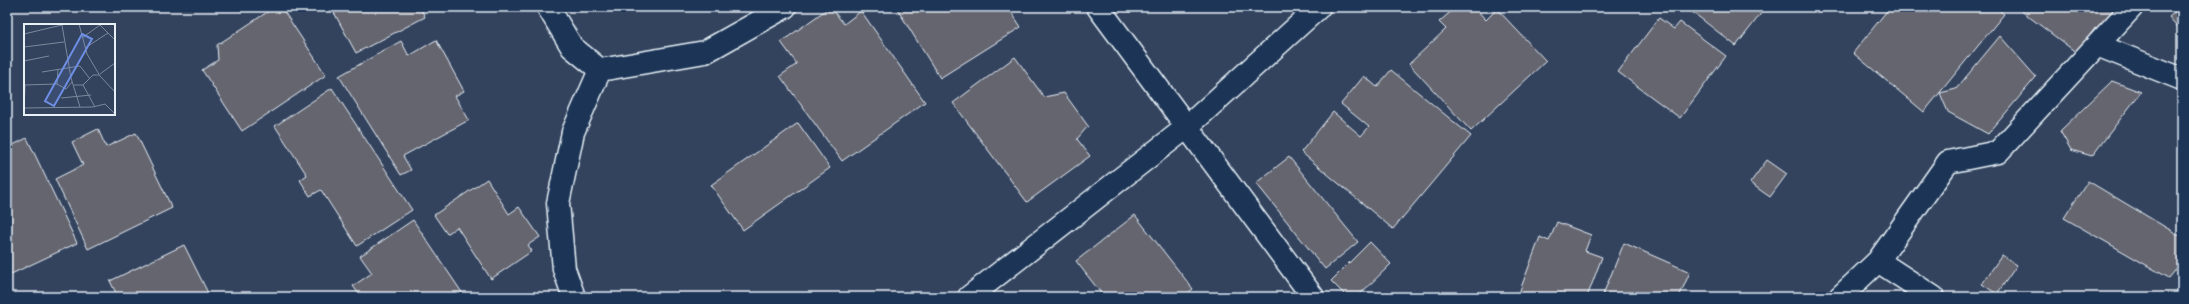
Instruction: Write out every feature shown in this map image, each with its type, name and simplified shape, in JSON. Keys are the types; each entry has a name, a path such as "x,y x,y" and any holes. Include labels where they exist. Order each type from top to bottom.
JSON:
{"street":[{"path":"548,7 572,47 600,70 705,52 785,7"},
{"path":"1098,7 1313,297"},
{"path":"969,297 1187,127 1319,7"},
{"path":"1840,297 1878,261 1948,162 1998,152 2132,7"},
{"path":"2097,45 2182,80"},
{"path":"574,297 564,269 558,203 573,132 600,70"},
{"path":"1878,261 1933,297"}],"building":[{"path":"275,7 281,7 326,75 242,131 202,70 218,60 217,45"},
{"path":"331,7 420,7 425,17 356,53"},
{"path":"830,7 844,24 861,11 925,102 842,161 780,76 797,64 781,42"},
{"path":"896,7 1008,7 1021,27 940,78"},
{"path":"1122,7 1140,7 1134,12 1124,11"},
{"path":"1456,7 1474,7 1486,20 1497,9 1546,61 1471,131 1409,64 1446,29 1439,22"},
{"path":"1686,7 1766,7 1736,46"},
{"path":"1890,7 1995,7 2004,14 1924,112 1853,53"},
{"path":"2016,7 2127,7 2105,35 2095,28 2077,53"},
{"path":"2180,7 2182,7 2182,32 2169,17"},
{"path":"1659,18 1674,29 1680,22 1726,56 1680,118 1618,72"},
{"path":"2000,36 2036,77 1988,134 1948,112 1940,93 1956,89"},
{"path":"436,40 464,91 455,96 469,120 403,156 411,170 401,175 339,76 401,41 409,56"},
{"path":"1015,57 1044,97 1064,93 1088,126 1077,139 1090,156 1027,202 953,103"},
{"path":"1391,70 1471,136 1393,229 1301,152 1333,112 1361,136 1369,127 1341,104 1364,76 1377,87"},
{"path":"2112,81 2141,92 2092,156 2071,150 2060,131"},
{"path":"332,88 412,210 357,246 321,190 310,196 300,180 307,175 275,126"},
{"path":"798,123 830,168 743,230 711,185"},
{"path":"98,129 106,147 136,133 172,208 88,249 55,179 83,165 72,142"},
{"path":"27,138 77,243 7,276 7,148"},
{"path":"1289,157 1358,242 1325,269 1256,183"},
{"path":"1767,160 1787,174 1770,197 1750,183"},
{"path":"487,179 509,214 519,207 540,237 528,245 532,251 491,279 457,227 447,234 434,215"},
{"path":"2088,181 2182,237 2182,262 2169,278 2064,218"},
{"path":"1135,215 1193,289 1183,297 1104,297 1076,261"},
{"path":"413,220 465,297 361,297 353,286 372,273 360,256"},
{"path":"1557,222 1591,235 1585,251 1602,257 1587,297 1528,297 1519,293 1540,237 1549,241"},
{"path":"1370,242 1391,264 1357,297 1347,297 1331,281"},
{"path":"1624,243 1690,272 1679,297 1602,297"},
{"path":"184,245 210,297 118,297 110,281"},
{"path":"2002,255 2017,265 1997,294 1982,284"}]}
